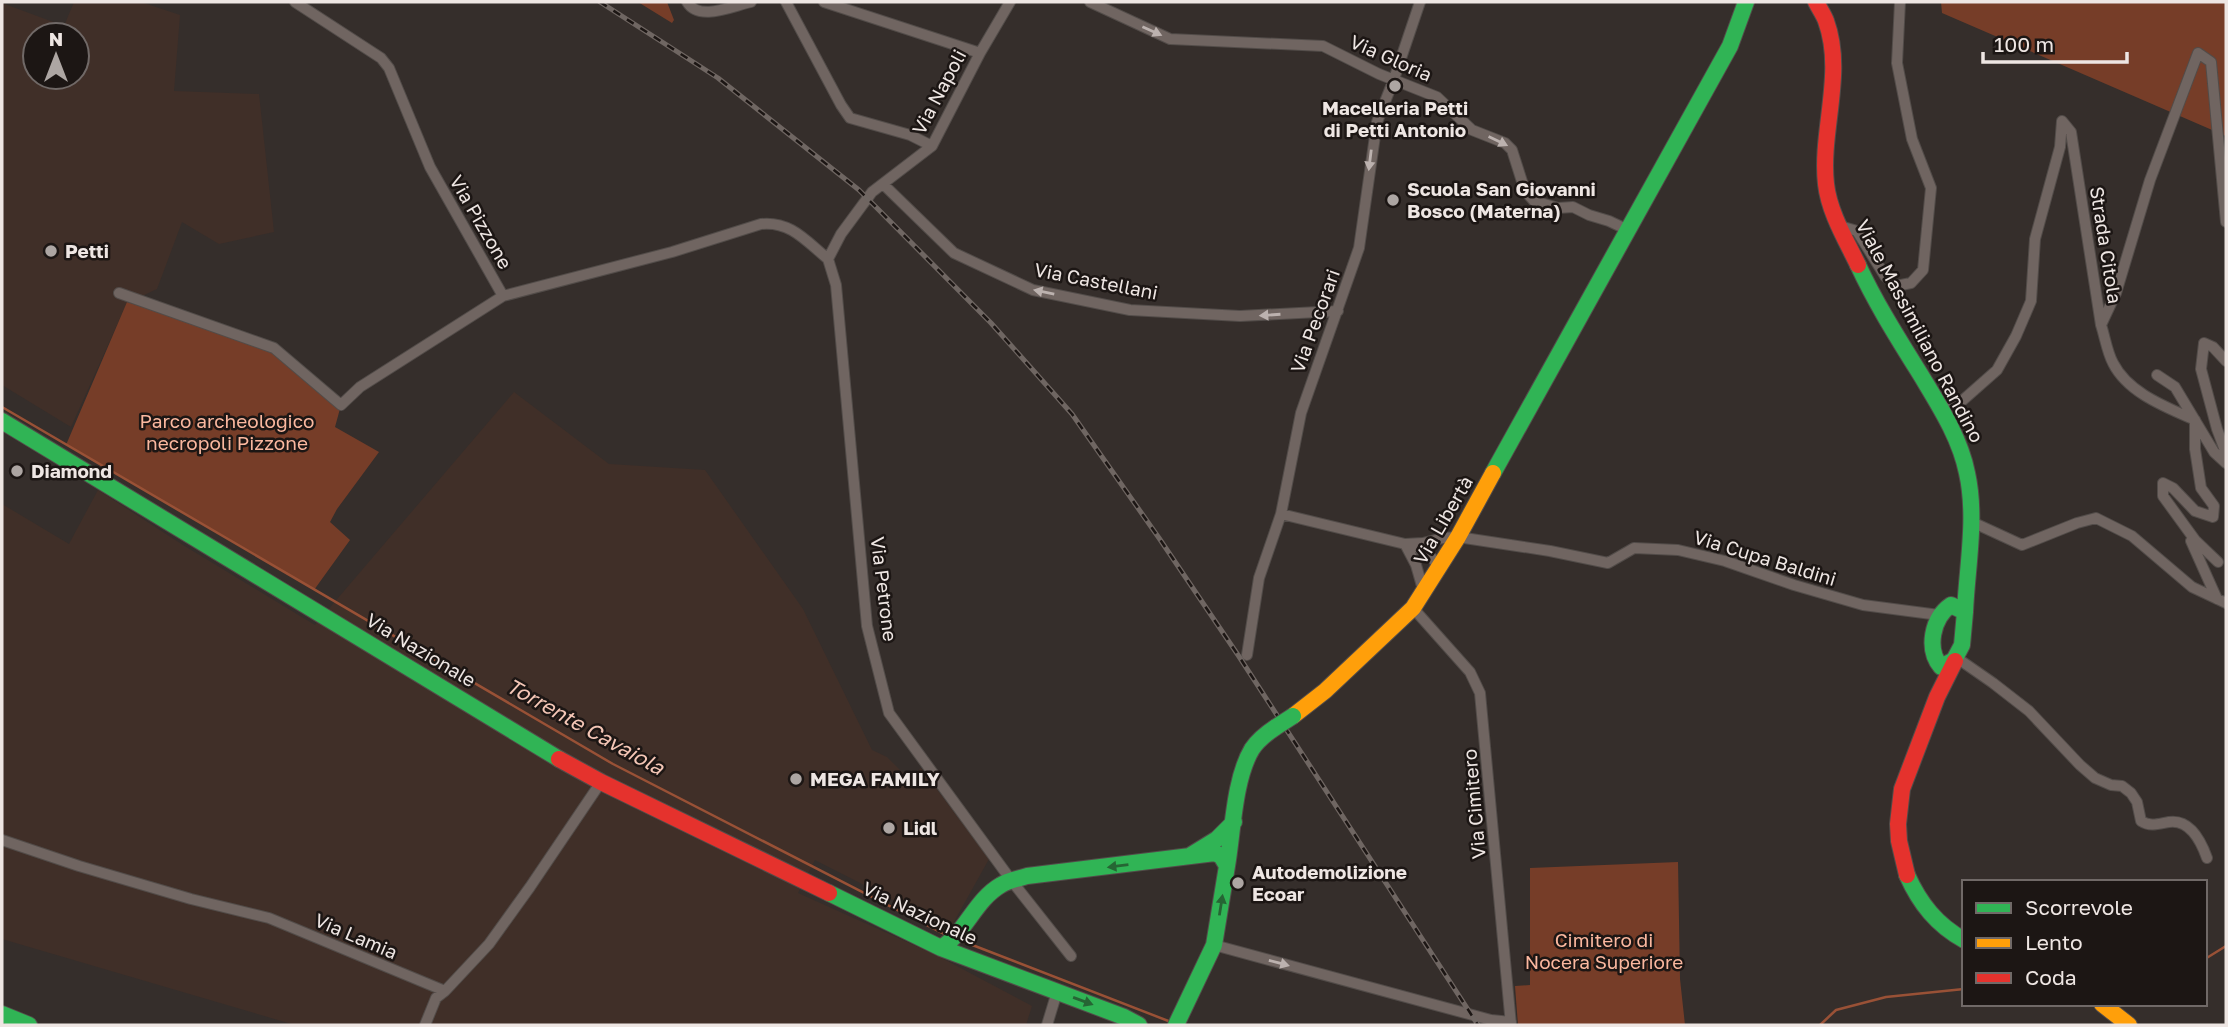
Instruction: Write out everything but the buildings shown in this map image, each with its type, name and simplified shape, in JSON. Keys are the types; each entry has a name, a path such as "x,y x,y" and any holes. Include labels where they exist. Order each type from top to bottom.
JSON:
{"main road":[{"name":"Viale Massimiliano Randino","path":"1816,2 1829,25 1833,45 1825,134 1826,187 1840,226 1885,317 1960,443 1971,491 1972,522 1967,560"},
{"name":"Via Libertà","path":"1179,1020 1214,945 1243,770 1251,750 1263,735 1325,691 1413,608 1424,593 1458,537 1730,46 1744,4"},
{"name":"Via Nazionale","path":"2,421 601,782 941,948 1139,1025"},
{"path":"1930,713 1932,654 1941,612 1954,593 1967,560"},
{"path":"1962,939 1934,919 1923,906 1905,872 1899,851 1897,818 1902,788 1930,713 1956,659 1964,629 1967,560"},
{"path":"1941,612 1951,605 1965,612"},
{"path":"1932,654 1941,667 1948,666 1956,659"},
{"path":"1185,857 1217,839 1235,820"},
{"path":"941,948 953,943 984,900 1007,882 1027,876 1215,853 1222,856 1227,866"},
{"path":"971,920 968,947 973,961"},
{"path":"2105,1006 2129,1025"},
{"path":"2,1014 29,1025"}],"street":[{"name":"Via Pizzone","path":"295,2 381,58 389,68 430,167 503,296 776,222 793,230 828,259"},
{"path":"687,2 695,11 704,13 751,2"},
{"path":"786,2 850,118 910,135 932,146"},
{"path":"824,2 980,53"},
{"name":"Via Napoli","path":"883,184 932,146 1010,2"},
{"name":"Via Gloria","path":"1090,2 1170,39 1323,47 1437,97 1472,130 1505,143 1512,150 1525,191 1534,201 1558,208 1573,207 1628,230"},
{"name":"Via Pecorari","path":"1247,654 1259,578 1281,514 1301,413 1359,248 1372,142 1377,122 1420,2"},
{"path":"1840,226 1857,231 1885,276 1896,286 1911,283 1923,270 1931,188 1912,139 1897,64 1900,2"},
{"name":"Strada Citola","path":"2101,326 2116,293 2150,180 2198,53 2211,62 2226,222"},
{"name":"Strada Citola","path":"1940,408 1963,400 1997,370 2031,301 2035,239 2060,147 2062,121 2071,132 2101,326"},
{"path":"828,259 841,234 872,192 883,184"},
{"name":"Via Castellani","path":"883,184 954,253 1033,290 1130,310 1240,316 1338,310"},
{"name":"Via Petrone","path":"828,259 836,285 867,626 889,713 1007,882 1071,956"},
{"path":"119,293 274,348 341,405 360,387 503,296"},
{"path":"2101,326 2113,363 2129,384 2160,404 2195,420"},
{"path":"2226,361 2213,347 2204,343 2202,369 2226,453"},
{"path":"2157,375 2175,387 2214,452 2226,463"},
{"path":"2195,420 2195,449 2201,488 2214,506 2213,517 2195,511 2173,488 2163,483 2163,496 2195,540 2218,562"},
{"path":"1281,514 1409,547 1440,568"},
{"path":"1972,522 2022,545 2096,518 2132,536 2192,587 2222,601"},
{"path":"2182,522 2222,601"},
{"name":"Via Cupa Baldini","path":"1409,547 1458,537 1608,563 1634,548 1678,550 1725,561 1863,605 1941,612"},
{"path":"1409,547 1424,593"},
{"name":"Via Cimitero","path":"1214,945 1511,1024 1480,693 1465,664 1413,608"},
{"path":"1956,659 2029,711 2095,778 2111,785 2122,786 2131,793 2144,824 2172,821 2189,826 2207,858"},
{"path":"425,1025 436,998 489,944 601,782"},
{"name":"Via Lamia","path":"2,840 191,899 269,918 445,991"},
{"path":"1047,1025 1057,992"}],"shaded area":[{"path":"74,2 141,2 180,15 174,91 259,94 274,232 219,244 182,222 157,289 127,303 71,427 2,385 2,3 51,21 21,21 21,91 91,91 91,21 66,21"},
{"path":"514,392 609,464 705,470 803,609 872,750 887,757 909,779 921,768 989,859 950,929 815,860 798,893 936,955 1032,1006 1026,1025 295,1025 2,939 2,504 69,544 98,490 315,625"}],"green space":[{"path":"638,2 667,2 674,20 672,23"},
{"path":"1941,2 2226,2 2226,136 1942,13"},
{"name":"Parco archeologico necropoli Pizzone","path":"127,302 274,348 341,405 335,427 379,452 330,522 350,540 314,590 66,445"},
{"name":"Cimitero di Nocera Superiore","path":"1678,862 1680,979 1685,1025 1518,1025 1515,986 1530,985 1530,868"}],"waterway":[{"name":"Torrente Cavaiola","path":"2,407 613,764 946,935"},
{"name":"Torrente Cavaiola","path":"962,941 1171,1022"},
{"path":"2207,958 2226,946"},
{"path":"1820,1025 1836,1010 1886,997 1962,989"}],"railway":[{"path":"600,2 718,78 859,190 991,323 1072,414 1238,655 1478,1025"}],"traffic: fast":[{"path":"1493,473 1730,46 1746,2"},
{"path":"1858,265 1880,308 1942,411 1964,460 1971,507 1965,612"},
{"path":"2,421 559,759"},
{"path":"1951,605 1965,612 1962,645 1954,660 1941,667 1934,652 1933,634 1939,618 1951,605"},
{"path":"1276,727 1293,716"},
{"path":"1227,866 1241,775 1252,749 1276,727"},
{"path":"1191,855 1217,839 1234,822"},
{"path":"941,948 957,934 992,891 1010,881 1027,876 1215,853 1221,856 1227,866 1214,945 1176,1025"},
{"path":"1907,875 1930,913 1962,939"},
{"path":"829,893 941,948 1139,1025"},
{"path":"2,1014 29,1025"}],"traffic: slow":[{"path":"1293,716 1325,691 1413,608 1458,537 1493,473"},
{"path":"2105,1006 2129,1025"}],"traffic: jam":[{"path":"1816,2 1826,21 1833,61 1826,143 1826,184 1834,215 1858,265"},
{"path":"1907,875 1898,824 1902,789 1937,697 1955,661"},
{"path":"559,759 829,893"}],"place":[{"name":"Macelleria Petti di Petti Antonio","path":"1395,86"},
{"name":"Scuola San Giovanni Bosco (Materna)","path":"1393,200"},
{"name":"Petti","path":"51,251"},
{"name":"Diamond","path":"17,471"},
{"name":"MEGA FAMILY","path":"796,779"},
{"name":"Lidl","path":"889,828"},
{"name":"Autodemolizione Ecoar","path":"1238,883"}]}
